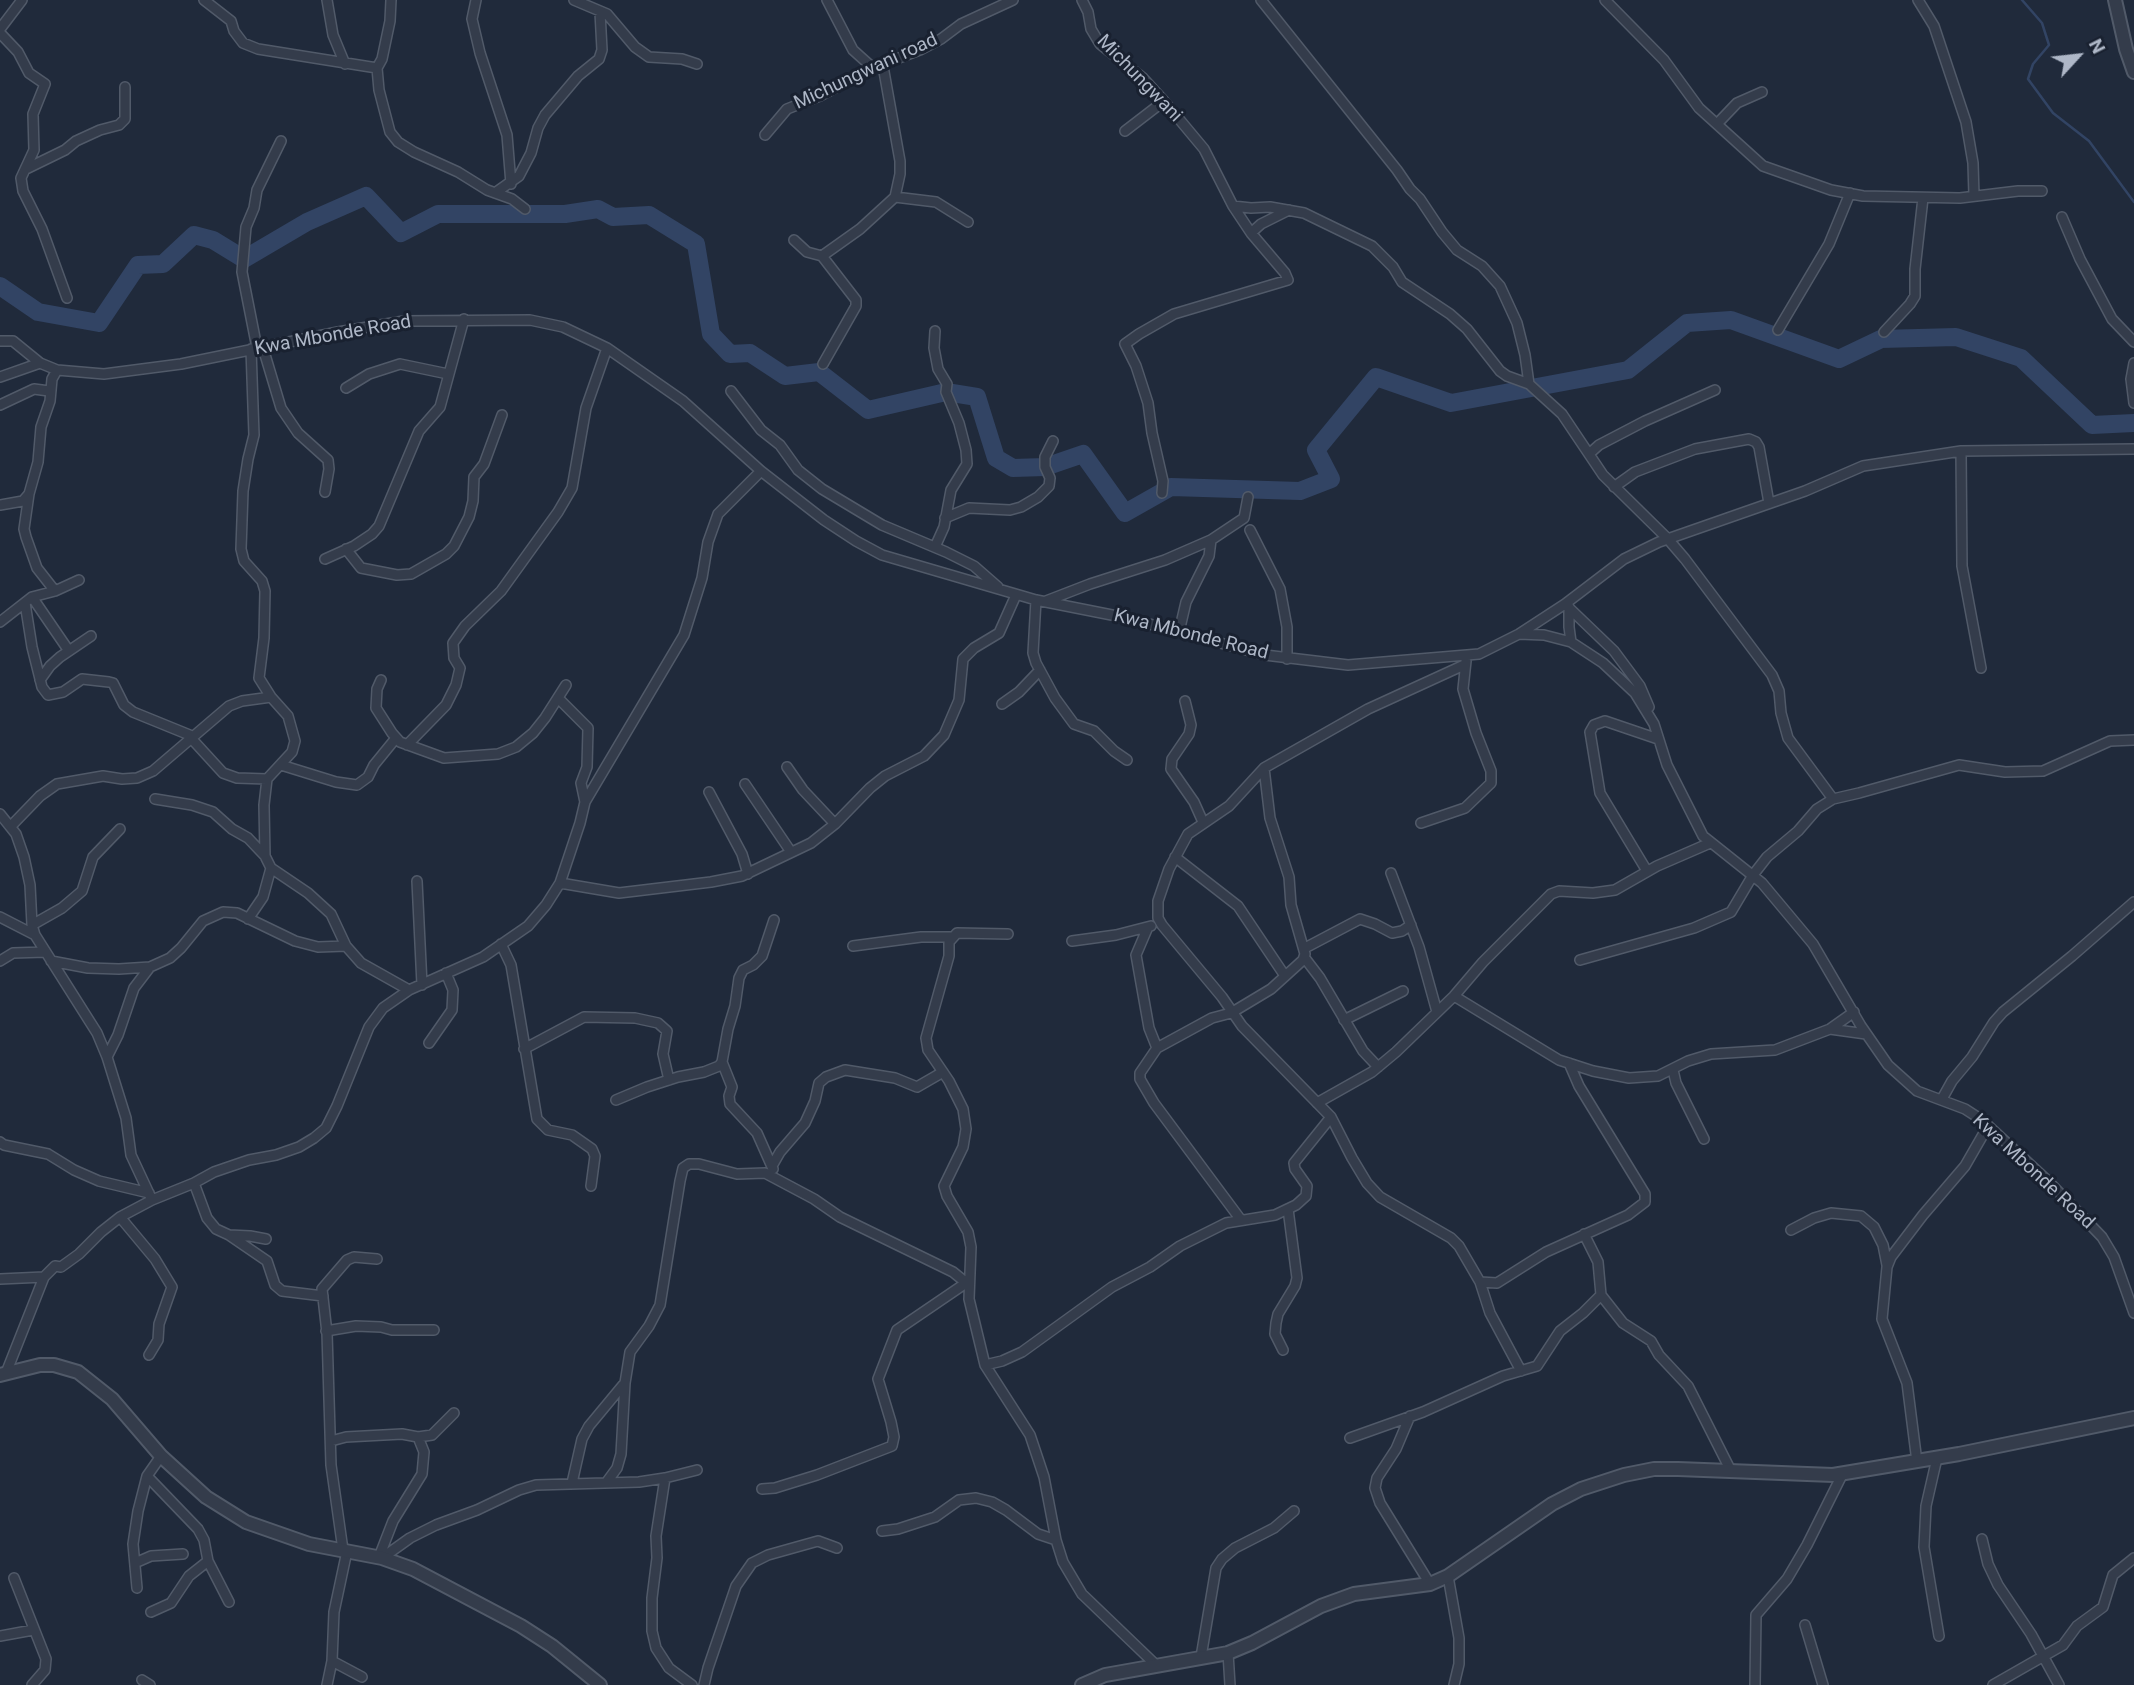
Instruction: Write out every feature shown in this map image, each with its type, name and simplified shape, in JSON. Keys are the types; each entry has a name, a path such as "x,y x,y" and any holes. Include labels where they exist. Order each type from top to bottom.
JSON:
{"street":[{"path":"22,0 0,34 18,52 29,73 45,84 33,114 34,150 21,178 23,191 42,229 67,298"},
{"path":"204,0 231,22 243,43 258,49 377,68"},
{"path":"327,0 333,35 345,64"},
{"path":"391,0 383,59 377,68 386,121 398,142 495,193 512,199 525,209"},
{"path":"476,0 472,19 480,53 507,135 511,184"},
{"path":"574,0 607,14 635,47 649,57 682,59 696,64"},
{"path":"822,256 860,229 895,197 900,174 900,161 878,67 853,50 827,0"},
{"name":"Michungwani road","path":"765,135 787,108 820,96 878,67 920,50 961,24 1013,0"},
{"name":"Michungwani","path":"1082,0 1088,12 1091,29 1100,44 1143,78 1204,149 1233,206 1288,280 1174,314 1125,344 1136,366 1148,403 1163,481 1162,493"},
{"path":"1261,0 1420,199 1457,250 1482,266 1500,286 1517,323 1529,384"},
{"path":"1605,0 1664,60 1687,95 1763,166 1850,194 1923,198 2042,191"},
{"path":"1918,0 1934,26 1951,70 1966,122 1973,163 1974,196"},
{"path":"2115,0 2134,72"},
{"path":"495,193 519,176 545,115 578,76 599,59 602,50 600,12"},
{"path":"24,170 100,130 119,125 125,119 125,87"},
{"path":"1717,124 1737,103 1762,92"},
{"path":"1125,131 1164,101"},
{"path":"281,141 257,190 254,208 246,227 243,272 257,348 281,408 298,433 328,460 325,492"},
{"path":"1778,330 1829,244 1850,194"},
{"path":"895,197 936,202 968,222"},
{"path":"1884,332 1914,296 1923,198"},
{"path":"1233,206 1270,207 1304,213 1372,246 1393,267 1402,282 1450,314 1467,329 1500,371 1529,384 1562,414 1614,487 1667,538 1774,680 1788,738 1833,799"},
{"path":"1251,233 1261,223 1289,210"},
{"path":"2062,217 2112,319 2134,342"},
{"path":"794,240 807,252 822,256 856,300 856,306 823,364"},
{"path":"325,559 365,539 379,526 419,431 440,407 464,319"},
{"name":"Kwa Mbonde Road","path":"0,341 13,341 40,363 57,370 104,373 181,365 404,321 530,320 563,327 607,348 683,401 761,471 824,520 882,555 1040,601 1128,618 1287,659 1348,665 1440,656 1466,660 1518,634 1544,635 1571,642 1618,675 1635,693 1654,724 1667,765 1699,830 1710,843 1771,892 1788,917 1813,944 1866,1034 1888,1065 1921,1093 1965,1109 2049,1182 2102,1237 2114,1257 2134,1314"},
{"path":"935,331 934,348 938,369 947,384 946,392 959,423 967,464 951,490 946,518 935,547"},
{"path":"257,348 254,435 243,491 241,549 244,561 262,581 265,591 264,638 259,678 288,716 295,741 292,752 267,779 264,805 265,856"},
{"path":"407,745 446,705 456,685 460,668 454,657 453,643 465,626 501,591 572,488 586,408 607,348"},
{"path":"2134,362 2131,379 2134,403"},
{"path":"0,377 40,363"},
{"path":"346,388 369,373 400,364 448,374"},
{"path":"55,591 37,568 26,537 29,494 38,461 41,427 57,370"},
{"path":"0,405 34,389 49,391"},
{"path":"1589,454 1599,445 1645,421 1715,390"},
{"path":"731,391 761,430 780,445 798,470 822,489 882,525 974,566 1000,589"},
{"path":"346,549 361,568 397,575 411,574 446,555 454,546 469,517 473,502 474,477 484,464 502,415"},
{"path":"1614,487 1635,472 1695,449 1749,439 1759,447 1769,503"},
{"path":"946,518 969,508 1010,510 1038,497 1049,486 1045,457 1053,440"},
{"path":"1518,634 1567,606 1624,559 1667,538 1724,521 1863,466 1961,451 2134,449"},
{"path":"1961,451 1962,566 1981,668"},
{"path":"3,1374 44,1277 55,1266 61,1267 79,1254 101,1232 150,1196 194,1183 229,1166 299,1147 326,1128 369,1027 383,1008 409,990 483,957 528,926 546,905 560,883 585,802 684,635 718,514 761,471"},
{"path":"0,505 23,500 29,494"},
{"path":"1128,760 1114,751 1094,731 1074,724 1060,706 1040,670 1033,653 1040,601 1165,560 1211,540 1244,518 1248,497"},
{"path":"1250,530 1280,589 1287,627 1287,659"},
{"path":"1179,632 1186,602 1209,556 1211,540"},
{"path":"0,622 28,600 79,580"},
{"path":"560,883 619,893 711,882 748,874 811,843 835,824 870,788 885,776 924,756 944,735 958,700 963,659 974,648 999,634 1016,594"},
{"path":"28,600 69,651"},
{"path":"28,600 29,634 40,680 48,695 63,692 82,679 113,683 119,699 133,712 191,737 223,774 237,778 267,779"},
{"path":"1567,606 1571,642"},
{"path":"1567,606 1603,639 1625,664 1640,686 1654,724"},
{"path":"40,680 50,666 90,636"},
{"path":"1466,660 1368,709 1264,768 1229,806 1188,834 1175,857 1158,901 1159,922 1222,997 1231,1013 1331,1117 1367,1184 1380,1197 1451,1238 1459,1246 1480,1282 1490,1314 1521,1371"},
{"path":"1421,823 1465,808 1491,783 1491,771 1466,705 1463,689 1466,660"},
{"path":"1002,704 1019,692 1040,670"},
{"path":"381,680 377,689 376,708 396,738 407,745 444,758 498,754 516,747 533,733 559,699 566,685"},
{"path":"11,826 40,796 57,784 103,776 137,778 153,771 229,706 242,701 271,697"},
{"path":"559,699 588,728 587,768 581,783 585,802"},
{"path":"1185,701 1191,725 1189,734 1172,759 1171,769 1194,802 1203,822"},
{"path":"1647,871 1600,793 1590,732 1594,725 1605,721 1658,739"},
{"path":"281,765 335,782 357,785 368,777 374,765 396,738"},
{"path":"1580,960 1694,928 1728,914 1734,909 1753,875 1767,857 1798,831 1817,808 1833,799 1959,765 2005,772 2043,771 2110,741 2134,740"},
{"path":"787,767 803,790 835,824"},
{"path":"1264,768 1270,818 1289,877 1291,905 1304,952 1363,1051 1378,1067"},
{"path":"745,784 791,852"},
{"path":"709,792 742,854 748,874"},
{"path":"155,799 192,805 213,812 222,822 248,838 265,856 271,868 320,902 331,914 346,946 361,963 409,990"},
{"path":"0,814 16,834 24,856 35,935 84,1011 107,1057 126,1118 131,1155 150,1196"},
{"path":"32,925 74,900 82,891 93,857 120,828"},
{"path":"1317,1103 1378,1067 1454,996 1483,962 1550,894 1559,891 1593,893 1615,890 1647,871 1710,843"},
{"path":"1175,857 1238,906 1286,976"},
{"path":"248,919 262,897 271,868"},
{"path":"1391,873 1411,925 1437,1012"},
{"path":"417,881 422,985"},
{"path":"1942,1099 1952,1081 2003,1012 2073,956 2134,902"},
{"path":"51,961 118,970 150,967 170,958 203,920 223,912 237,914 295,941 318,947 346,946"},
{"path":"0,917 35,935"},
{"path":"1241,1220 1191,1155 1140,1079 1140,1073 1157,1048 1212,1018 1231,1013 1271,989 1286,976 1304,952 1360,919 1392,933 1402,932 1411,925"},
{"path":"774,920 762,956 754,965 743,970 739,978 722,1062 732,1087 730,1104 757,1133 779,1180"},
{"path":"1072,941 1116,935 1148,928 1159,922"},
{"path":"1148,928 1136,955 1149,1028 1157,1048"},
{"path":"1008,934 957,933 949,942 949,956 941,991 926,1038 928,1050 963,1110 966,1129 963,1147 944,1186 968,1231 971,1247 967,1284 972,1317 985,1365 1030,1434 1050,1502 1056,1540 1063,1562 1082,1594 1156,1665"},
{"path":"853,946 921,937 952,937"},
{"path":"502,944 511,965 537,1119 548,1130 572,1135 592,1149 595,1156 591,1186"},
{"path":"0,961 13,953 45,951"},
{"path":"107,1057 118,1035 134,988 150,967"},
{"path":"429,1043 452,1010 453,990 446,973"},
{"path":"1344,1020 1403,991"},
{"path":"1454,996 1559,1060 1593,1071 1629,1078 1658,1076 1688,1061 1711,1054 1775,1049 1830,1029 1854,1012"},
{"path":"524,1049 584,1017 635,1018 659,1023 667,1031 663,1054 668,1080"},
{"path":"1830,1029 1866,1034"},
{"path":"616,1100 668,1080 715,1069 722,1062"},
{"path":"1480,1282 1497,1283 1546,1252 1643,1206 1646,1197 1569,1063"},
{"path":"772,1166 805,1123 815,1101 819,1083 826,1077 845,1070 895,1078 917,1087 943,1072"},
{"path":"1673,1070 1676,1083 1704,1139"},
{"path":"985,1365 1022,1352 1112,1287 1150,1267 1180,1246 1226,1223 1288,1209 1306,1196 1307,1186 1294,1163 1331,1117"},
{"path":"1887,1267 1923,1215 1965,1166 1987,1126"},
{"path":"0,1142 48,1154 99,1181 150,1196"},
{"path":"606,1483 617,1468 621,1454 625,1382 630,1352 660,1305 683,1168 689,1164 737,1174 765,1173 814,1199 840,1217 953,1272 967,1284"},
{"path":"194,1183 207,1218 216,1228 267,1261 275,1285 282,1291 323,1296"},
{"path":"1283,1350 1275,1334 1276,1323 1297,1278 1288,1209"},
{"path":"1790,1230 1824,1214 1849,1213 1861,1216 1874,1227 1884,1245 1887,1267 1882,1319 1907,1383 1917,1462"},
{"path":"120,1217 155,1259 173,1287 159,1324 158,1340 149,1355"},
{"path":"1584,1234 1598,1262 1601,1295 1623,1323 1651,1341 1659,1355 1688,1386 1731,1471"},
{"path":"229,1235 266,1239"},
{"path":"327,1685 332,1661 334,1612 345,1551 331,1465 323,1296 325,1283 335,1276 347,1260 354,1257 377,1259"},
{"path":"0,1279 44,1277"},
{"path":"762,1489 775,1488 817,1475 891,1446 894,1437 878,1379 897,1330 967,1284"},
{"path":"1350,1438 1410,1416 1503,1376 1537,1366 1560,1331 1601,1295"},
{"path":"326,1331 356,1326 381,1327 392,1331 434,1330"},
{"path":"3,1374 40,1365 54,1365 78,1372 112,1398 161,1456 206,1497 246,1522 309,1544 381,1557 443,1583 552,1646 600,1685"},
{"path":"572,1483 582,1439 589,1426 625,1382"},
{"path":"331,1441 346,1437 432,1435 454,1413"},
{"path":"1410,1416 1396,1449 1377,1478 1375,1488 1380,1503 1430,1584"},
{"path":"1082,1685 1105,1675 1227,1653 1252,1643 1321,1606 1354,1594 1430,1584 1448,1576 1552,1504 1581,1489 1623,1475 1654,1469 1815,1476 1843,1474 1917,1462 2134,1418"},
{"path":"381,1557 393,1521 422,1474 424,1452 418,1437"},
{"path":"137,1588 133,1544 138,1511 147,1476 161,1456"},
{"path":"1937,1458 1926,1506 1924,1547 1939,1636"},
{"path":"381,1557 436,1525 536,1485 665,1478 697,1470"},
{"path":"1755,1685 1756,1615 1787,1578 1843,1474"},
{"path":"147,1476 198,1529 204,1540 208,1561 229,1602"},
{"path":"665,1478 656,1536 652,1631 656,1648 669,1668 692,1685"},
{"path":"882,1531 898,1529 935,1517 966,1497 992,1502 1038,1534 1056,1540"},
{"path":"1201,1657 1216,1568 1235,1548 1274,1528 1294,1510"},
{"path":"1982,1539 1988,1564 1998,1585 2059,1685"},
{"path":"704,1685 736,1586 752,1563 768,1555 818,1541 837,1548"},
{"path":"135,1563 151,1556 183,1554"},
{"path":"1993,1685 2063,1644 2077,1626 2103,1607 2113,1575 2134,1558"},
{"path":"151,1612 171,1603 189,1576 208,1561"},
{"path":"1448,1576 1460,1638 1459,1664 1454,1685"},
{"path":"14,1578 47,1665 32,1685"},
{"path":"1805,1625 1823,1685"},
{"path":"0,1636 33,1630"},
{"path":"1227,1653 1230,1685"},
{"path":"332,1661 362,1677"}],"waterway":[{"path":"2022,0 2042,23 2049,45 2033,64 2028,79 2053,113 2089,141 2134,202"},
{"path":"0,286 38,312 99,323 138,265 163,264 194,235 213,240 244,259 307,222 366,196 401,233 438,214 565,214 598,209 613,217 649,215 696,244 711,334 730,354 750,353 785,376 819,372 868,410 946,392 977,397 996,458 1013,468 1045,467 1083,454 1125,513 1171,487 1300,491 1331,479 1316,450 1376,377 1451,403 1628,370 1687,323 1731,320 1839,359 1881,339 1956,337 2021,358 2092,425 2134,423"}]}
